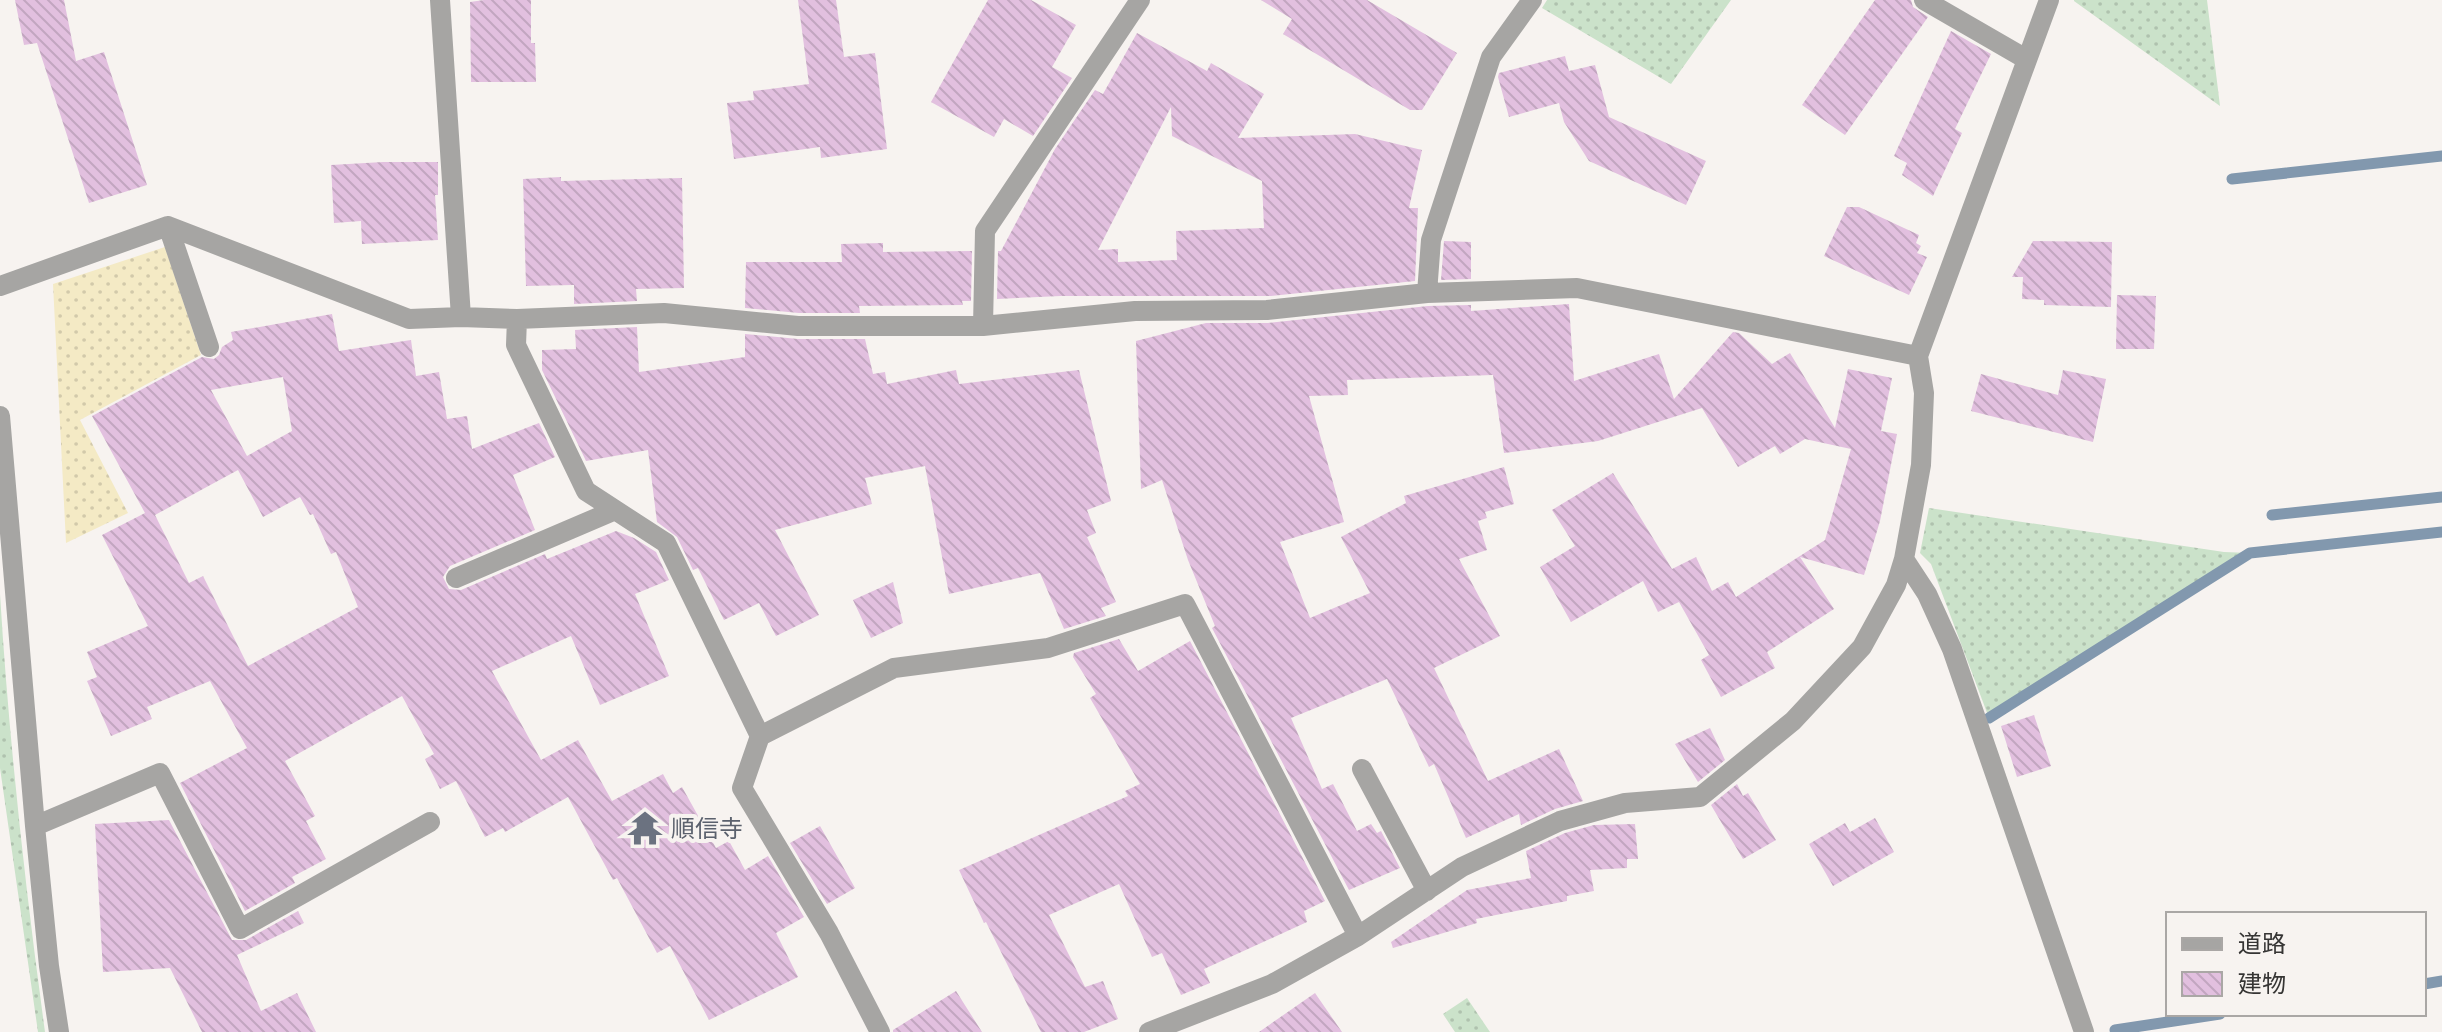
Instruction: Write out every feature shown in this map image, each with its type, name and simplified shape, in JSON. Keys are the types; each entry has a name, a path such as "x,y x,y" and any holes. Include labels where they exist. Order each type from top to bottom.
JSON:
{"street":[{"path":"440,0 461,317"},
{"path":"983,326 985,231 1140,0"},
{"path":"1427,293 1431,240 1491,57 1532,0"},
{"path":"1924,0 2026,59"},
{"path":"1149,1032 1272,984 1358,936 1462,867 1560,821 1625,803 1700,797 1793,721 1862,647 1896,585 1904,559 1921,465 1924,393 1918,356 2049,0"},
{"path":"168,226 209,347"},
{"path":"0,286 168,226 409,319 517,319 664,313 798,326 983,326 1135,311 1267,310 1427,293 1577,288 1918,356"},
{"path":"517,319 516,345 586,491 666,543 760,736"},
{"path":"0,416 35,826 59,1032"},
{"path":"456,578 613,511"},
{"path":"1904,559 1927,594 1952,649 2084,1032"},
{"path":"880,1032 829,933 742,788 760,736 894,668 1048,648 1185,604 1358,936"},
{"path":"1362,769 1427,891"},
{"path":"35,826 160,773 240,929 430,822"}],"green space":[{"path":"1547,0 1731,0 1671,84 1542,8"},
{"path":"2074,0 2207,0 2220,106 2074,1"},
{"path":"1929,508 2224,552 2250,553 1989,718 1931,564 1920,553"},
{"path":"0,594 18,813 45,1032 38,1032 0,768"},
{"path":"1467,998 1490,1032 1455,1032 1443,1014"}],"sand":[{"path":"165,247 201,355 80,420 128,513 66,543 53,284"}],"building":[{"path":"15,0 64,0 76,61 104,52 147,185 89,203 37,43 24,45"},
{"path":"531,0 531,43 535,43 536,82 471,82 470,2"},
{"path":"798,0 836,0 844,57 875,53 887,149 821,158 820,147 734,159 727,103 754,100 753,91 809,84"},
{"path":"988,0 1031,0 1076,25 1052,67 1072,78 1033,136 1004,119 994,137 931,102"},
{"path":"1261,0 1367,0 1457,53 1422,110 1410,110 1283,34 1292,19"},
{"path":"1875,0 1911,0 1913,7 1928,17 1845,135 1802,105"},
{"path":"1951,31 1991,54 1955,129 1962,133 1933,196 1902,175 1907,163 1894,156"},
{"path":"1137,33 1207,71 1211,63 1264,94 1238,138 1355,134 1422,150 1409,208 1418,208 1415,281 1271,296 997,299 998,251 1001,251 1055,149 1095,90 1103,94","holes":["1171,107 1172,136 1262,181 1264,228 1176,231 1177,260 1118,262 1118,249 1098,250"]},
{"path":"1565,56 1569,71 1595,65 1609,117 1706,161 1686,205 1589,161 1564,122 1559,103 1509,117 1499,73"},
{"path":"438,162 438,195 435,195 438,240 362,244 361,221 334,223 331,165"},
{"path":"561,177 561,181 682,178 684,288 636,289 637,301 574,304 574,285 526,286 523,179"},
{"path":"1847,207 1859,207 1919,235 1916,243 1921,246 1917,253 1927,257 1909,295 1824,256"},
{"path":"1444,241 1471,242 1471,279 1441,280"},
{"path":"2033,241 2112,242 2111,307 2044,305 2044,300 2022,299 2023,277 2012,277"},
{"path":"883,243 883,252 972,251 971,301 962,301 963,305 859,306 860,313 799,313 745,308 746,262 842,262 841,244"},
{"path":"2117,295 2156,296 2154,349 2116,349"},
{"path":"1569,304 1574,381 1659,354 1674,399 1733,332 1739,333 1772,364 1790,353 1835,428 1848,369 1892,378 1881,431 1897,434 1880,521 1864,575 1800,557 1834,609 1767,652 1775,668 1721,697 1701,660 1709,655 1679,602 1658,612 1643,581 1571,622 1540,567 1575,546 1552,510 1613,473 1672,569 1696,557 1712,591 1728,582 1736,597 1825,540 1851,449 1805,439 1780,454 1775,446 1738,467 1702,408 1598,441 1504,453 1493,375 1347,380 1348,395 1309,396 1344,522 1280,542 1310,618 1370,593 1341,537 1406,503 1404,496 1504,467 1514,504 1485,512 1487,518 1478,521 1487,550 1459,559 1500,636 1434,668 1488,781 1559,749 1583,801 1555,809 1521,825 1519,814 1466,838 1434,764 1429,767 1387,679 1291,718 1322,789 1333,784 1357,831 1371,824 1377,833 1381,831 1400,868 1349,890 1212,628 1215,626 1188,560 1162,480 1141,489 1136,341 1206,323 1268,323 1428,306 1471,305 1471,311"},
{"path":"332,314 339,351 411,340 416,376 439,372 447,419 467,416 472,449 539,423 555,457 513,475 535,530 450,566 443,577 449,589 461,590 545,554 547,559 616,531 656,552 669,580 635,594 669,676 600,705 571,636 492,671 541,760 578,740 612,801 663,774 673,793 682,787 716,848 729,841 745,870 768,856 804,917 776,933 798,977 709,1020 670,946 657,953 617,878 613,880 568,797 505,832 503,828 485,837 456,781 440,789 425,759 434,754 402,696 285,761 315,816 306,821 326,859 292,877 295,883 245,911 180,783 247,748 210,681 147,707 152,719 111,736 87,681 97,677 87,652 148,626 102,535 145,513 92,416 202,357 214,359 222,347 233,340 231,332","holes":["283,377 292,431 247,456 211,390","238,470 263,517 300,497 310,515 313,514 331,554 336,552 358,607 248,666 203,576 189,583 155,515"]},
{"path":"637,327 639,372 745,357 745,334 798,339 865,339 873,374 885,372 887,384 956,370 959,384 1079,370 1111,501 1087,510 1096,533 1087,537 1116,602 1101,608 1106,616 1064,629 1040,573 949,594 925,466 865,478 872,504 775,530 819,615 776,636 759,603 724,620 698,568 693,570 677,537 657,522 648,450 586,461 542,370 542,350 576,349 575,330"},
{"path":"2063,370 2106,379 2093,442 1971,411 1981,374 2058,395"},
{"path":"893,582 903,623 871,638 853,600"},
{"path":"1119,639 1138,671 1190,641 1325,901 1304,911 1307,922 1204,969 1210,983 1181,995 1162,953 1152,957 1119,884 1049,915 1085,987 1103,981 1118,1019 1084,1032 1041,1032 959,870 1128,796 1125,791 1140,784 1090,698 1096,694 1073,657 1074,653"},
{"path":"2034,715 2051,766 2017,777 2001,726"},
{"path":"1710,728 1725,760 1698,782 1675,744"},
{"path":"1737,784 1743,796 1748,793 1776,840 1743,859 1711,805"},
{"path":"1875,818 1894,852 1833,886 1809,844 1845,823 1850,832"},
{"path":"169,820 232,940 246,940 298,911 304,923 237,955 261,1011 297,993 316,1032 202,1032 170,968 103,972 95,824"},
{"path":"1635,824 1638,859 1627,859 1627,868 1590,870 1594,891 1567,896 1567,901 1476,919 1477,923 1393,948 1391,942 1467,890 1531,878 1526,851 1565,833 1594,825"},
{"path":"820,826 855,888 827,904 790,843"},
{"path":"956,991 982,1032 893,1032 893,1030"},
{"path":"1315,993 1342,1032 1259,1032"}],"waterway":[{"path":"2232,179 2442,156"},
{"path":"2272,515 2442,497"},
{"path":"1989,718 2250,553 2442,532"},
{"path":"2426,984 2442,981"},
{"path":"2115,1030 2207,1016"}],"place":[{"name":"順信寺","path":"645,828"}]}
